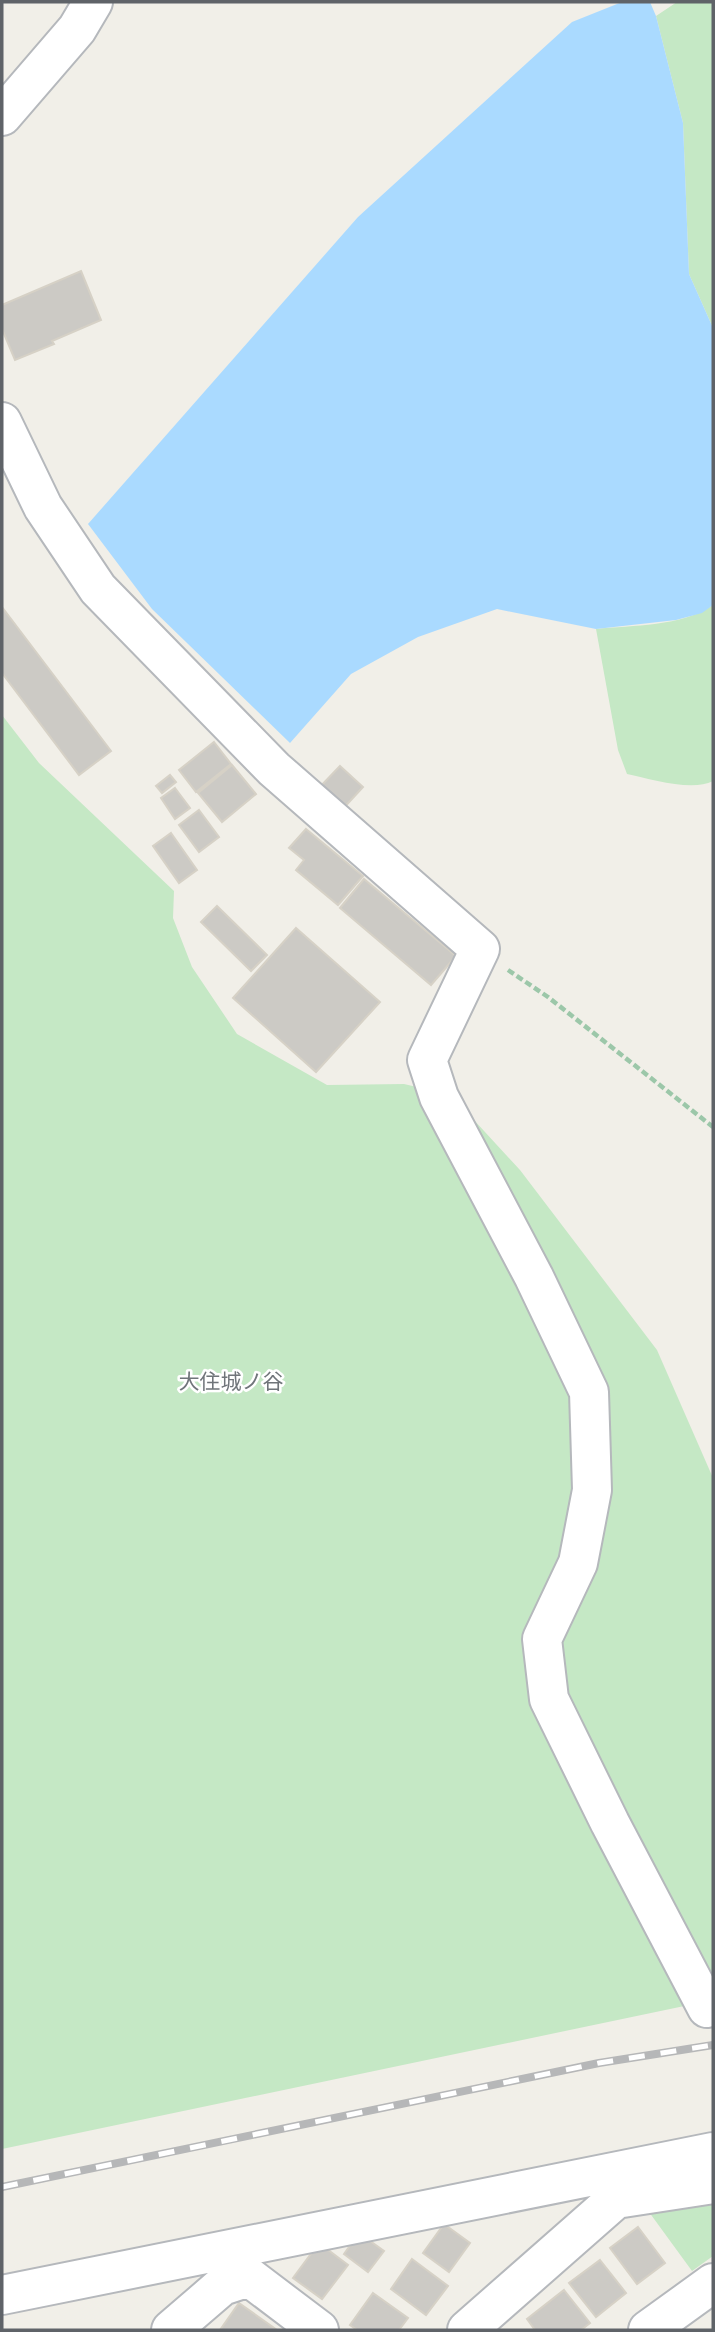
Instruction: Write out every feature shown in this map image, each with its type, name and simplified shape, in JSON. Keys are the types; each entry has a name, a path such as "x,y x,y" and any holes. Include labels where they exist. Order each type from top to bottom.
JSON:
{"street":[{"path":"2,116 78,29 93,2"},
{"path":"2,422 43,507 98,589 274,769 480,949 427,1060 439,1097 534,1277 589,1392 592,1490 578,1563 542,1639 549,1699 610,1823 707,2008"},
{"path":"2,2295 713,2152"},
{"path":"467,2330 616,2199 713,2184"},
{"path":"170,2330 222,2286 249,2277 319,2330"},
{"path":"648,2330 713,2283"}],"path":[{"path":"480,949 548,998 713,1127"}],"green space":[{"path":"677,2 713,2 713,328 689,274 683,123 656,16"},
{"path":"713,605 713,781 683,785 627,774 618,750 596,629 672,621"},
{"path":"2,715 39,763 174,891 173,918 192,967 237,1034 327,1085 404,1084 451,1095 520,1170 657,1350 713,1478 713,2000 2,2149"},
{"path":"713,2202 713,2256 692,2271 649,2212"}],"water":[{"path":"622,2 650,2 656,16 683,123 689,274 713,328 713,605 702,613 676,620 596,629 497,609 418,637 351,674 290,743 152,609 88,524 358,217 572,22"}],"building":[{"path":"81,271 101,320 15,360 2,329 2,305"},
{"path":"2,607 111,751 79,775 2,673"},
{"path":"214,742 231,764 196,792 179,770"},
{"path":"232,765 256,794 222,822 198,793"},
{"path":"340,766 363,787 339,813 316,791"},
{"path":"170,775 176,782 162,793 156,786"},
{"path":"175,788 190,808 175,819 161,798"},
{"path":"199,810 219,837 199,852 179,825"},
{"path":"306,829 363,876 338,905 296,870 304,860 289,848"},
{"path":"171,833 197,870 179,883 153,846"},
{"path":"364,879 456,956 431,985 340,908"},
{"path":"217,906 267,955 251,971 201,922"},
{"path":"296,928 380,1002 316,1072 233,998"},
{"path":"444,2224 470,2243 449,2272 423,2253"},
{"path":"638,2227 665,2263 637,2284 610,2248"},
{"path":"359,2233 384,2251 368,2272 344,2254"},
{"path":"319,2243 348,2265 322,2299 293,2278"},
{"path":"412,2259 448,2286 426,2315 391,2289"},
{"path":"600,2260 626,2293 596,2317 569,2283"},
{"path":"564,2290 590,2323 581,2330 535,2330 527,2319"},
{"path":"373,2293 408,2318 399,2330 357,2330 350,2325"},
{"path":"239,2303 277,2330 220,2330"}],"railway":[{"path":"2,2187 599,2063 713,2045"}],"district":[{"name":"大住城ノ谷","path":"231,1382"}]}
